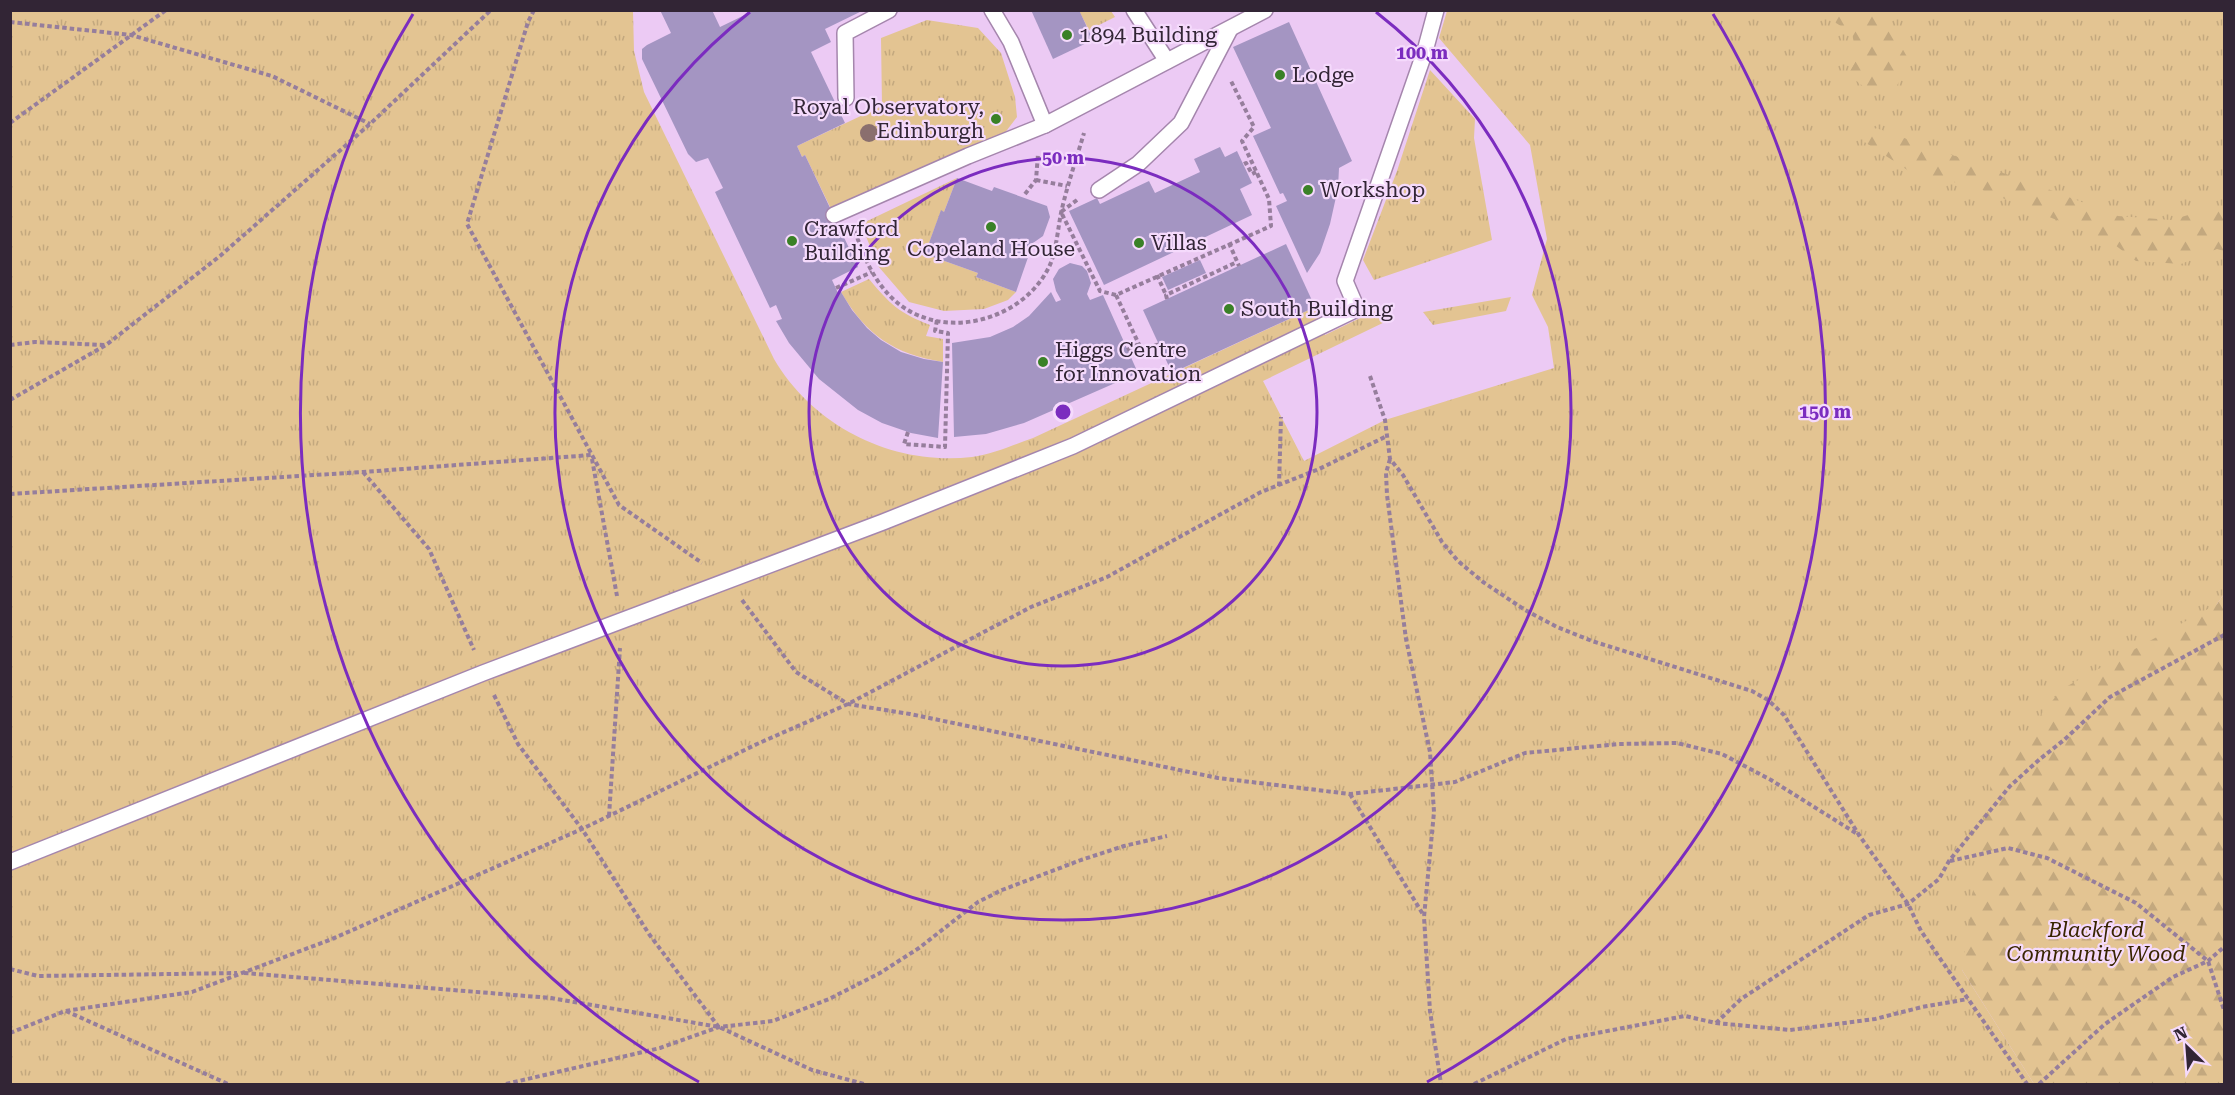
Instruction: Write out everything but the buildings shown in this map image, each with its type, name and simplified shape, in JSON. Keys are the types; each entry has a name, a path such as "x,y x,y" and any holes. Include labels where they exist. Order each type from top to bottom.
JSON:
{"lane":[{"path":"846,98 845,33 890,10"},
{"path":"992,10 1011,42 1045,125"},
{"path":"1134,10 1167,61"},
{"path":"840,212 1045,125 1265,10"},
{"path":"10,862 483,673 928,505 1073,446 1357,309 1345,281 1425,51 1436,10"},
{"path":"1099,190 1138,164 1181,123 1230,29"}],"path":[{"path":"10,123 166,10"},
{"path":"10,400 106,345 220,256 370,124 491,10"},
{"path":"534,10 528,21 467,225 619,505 728,581 796,672 848,704 910,714 1218,778 1350,794 1455,782 1525,753 1619,744 1677,743 1722,754 1771,780 1859,835"},
{"path":"10,22 131,35 272,76 370,124"},
{"path":"1061,212 1100,291 1116,295 1271,226 1269,199 1242,141 1254,126 1217,53"},
{"path":"840,212 872,272 893,299 911,311 937,320 966,324 1000,314 1027,297 1050,266 1067,186 1095,98"},
{"path":"1244,164 1246,163 1252,174 1257,172"},
{"path":"1025,194 1036,180 1067,186"},
{"path":"1061,212 1079,198 1099,190"},
{"path":"1157,276 1161,280 1167,297 1238,264 1229,243"},
{"path":"836,288 872,272"},
{"path":"1116,295 1143,351 1159,344"},
{"path":"908,432 904,444 945,447 948,333 935,331 937,320"},
{"path":"10,345 35,342 106,345"},
{"path":"1127,350 1139,344"},
{"path":"1370,376 1385,420 1390,459 1386,473 1387,495 1406,639 1430,752 1434,812 1424,917 1430,1011 1441,1084"},
{"path":"1279,486 1281,417"},
{"path":"10,1033 65,1011 192,992 332,939 582,830 758,744 848,704 1031,607 1107,577 1262,492 1387,436"},
{"path":"10,494 591,455"},
{"path":"1390,459 1403,475 1442,542 1458,561 1525,610 1557,627 1592,641 1752,691 1768,700 1784,715 1859,835 1908,904 1921,931 2026,1084"},
{"path":"363,472 429,549 483,673 518,744 582,830 649,934 718,1027"},
{"path":"1716,1023 1741,999 1869,915 1908,904 1939,879 1949,861 2010,786 2110,697 2224,635"},
{"path":"1350,794 1424,917"},
{"path":"506,1084 660,1048 718,1027 773,1022 829,999 900,960 920,948 978,902 1002,890 1103,853 1167,836"},
{"path":"1949,861 2008,848 2048,858 2136,903 2208,961 2224,1010"},
{"path":"2039,1084 2105,1024 2173,977 2208,961 2224,947"},
{"path":"10,969 38,976 242,973 551,998 718,1027 812,1070 864,1084"},
{"path":"1474,1084 1566,1039 1685,1016 1716,1023 1790,1030 1875,1019 1968,999"},
{"path":"65,1011 228,1084"}],"green space":[{"path":"10,11 633,11 634,51 644,92 774,359 791,383 833,422 858,437 885,448 913,455 942,458 980,456 1033,438 1315,307 1325,335 1385,306 1391,319 1263,381 1304,461 1385,420 1554,368 1548,327 1532,295 1547,239 1530,145 1439,38 1447,11 2224,11 2224,594 1962,970 2034,1084 11,1084"},
{"path":"1079,11 1111,11 1115,17 1089,30"},
{"path":"1826,11 1881,11 1910,62 1895,89 1874,95 1848,74 1857,59 1852,33 1836,23"},
{"path":"927,20 978,28 1001,53 1015,97 1017,117 1004,134 831,209 805,155 802,157 797,146 882,106 881,38"},
{"path":"1430,70 1475,119 1474,138 1492,240 1374,280 1363,260 1397,171"},
{"path":"1876,128 2118,216 2171,220 2202,211 2224,211 2224,251 2217,249 2181,264 2136,261 2111,242 1978,188 1909,171 1863,141"},
{"path":"957,178 944,212 941,211 925,254 978,273 976,277 1016,292 1008,300 984,309 944,311 909,302 878,266 861,224"},
{"path":"869,279 896,307 930,325 926,336 943,339 943,362 896,348 871,331 861,320 841,292"},
{"path":"1511,297 1506,311 1433,325 1423,312"},
{"name":"Blackford Community Wood","path":"2224,594 2224,1084 2034,1084 1962,970 1976,869 1993,773 2062,689 2217,604"}],"place":[{"name":"1894 Building","path":"1067,35"},
{"name":"Lodge","path":"1280,75"},
{"name":"Royal Observatory, Edinburgh","path":"996,119"},
{"name":"Workshop","path":"1308,190"},
{"name":"Copeland House","path":"991,227"},
{"name":"Crawford Building","path":"792,241"},
{"name":"Villas","path":"1139,243"},
{"name":"South Building","path":"1229,309"},
{"name":"Higgs Centre for Innovation","path":"1043,362"}]}
